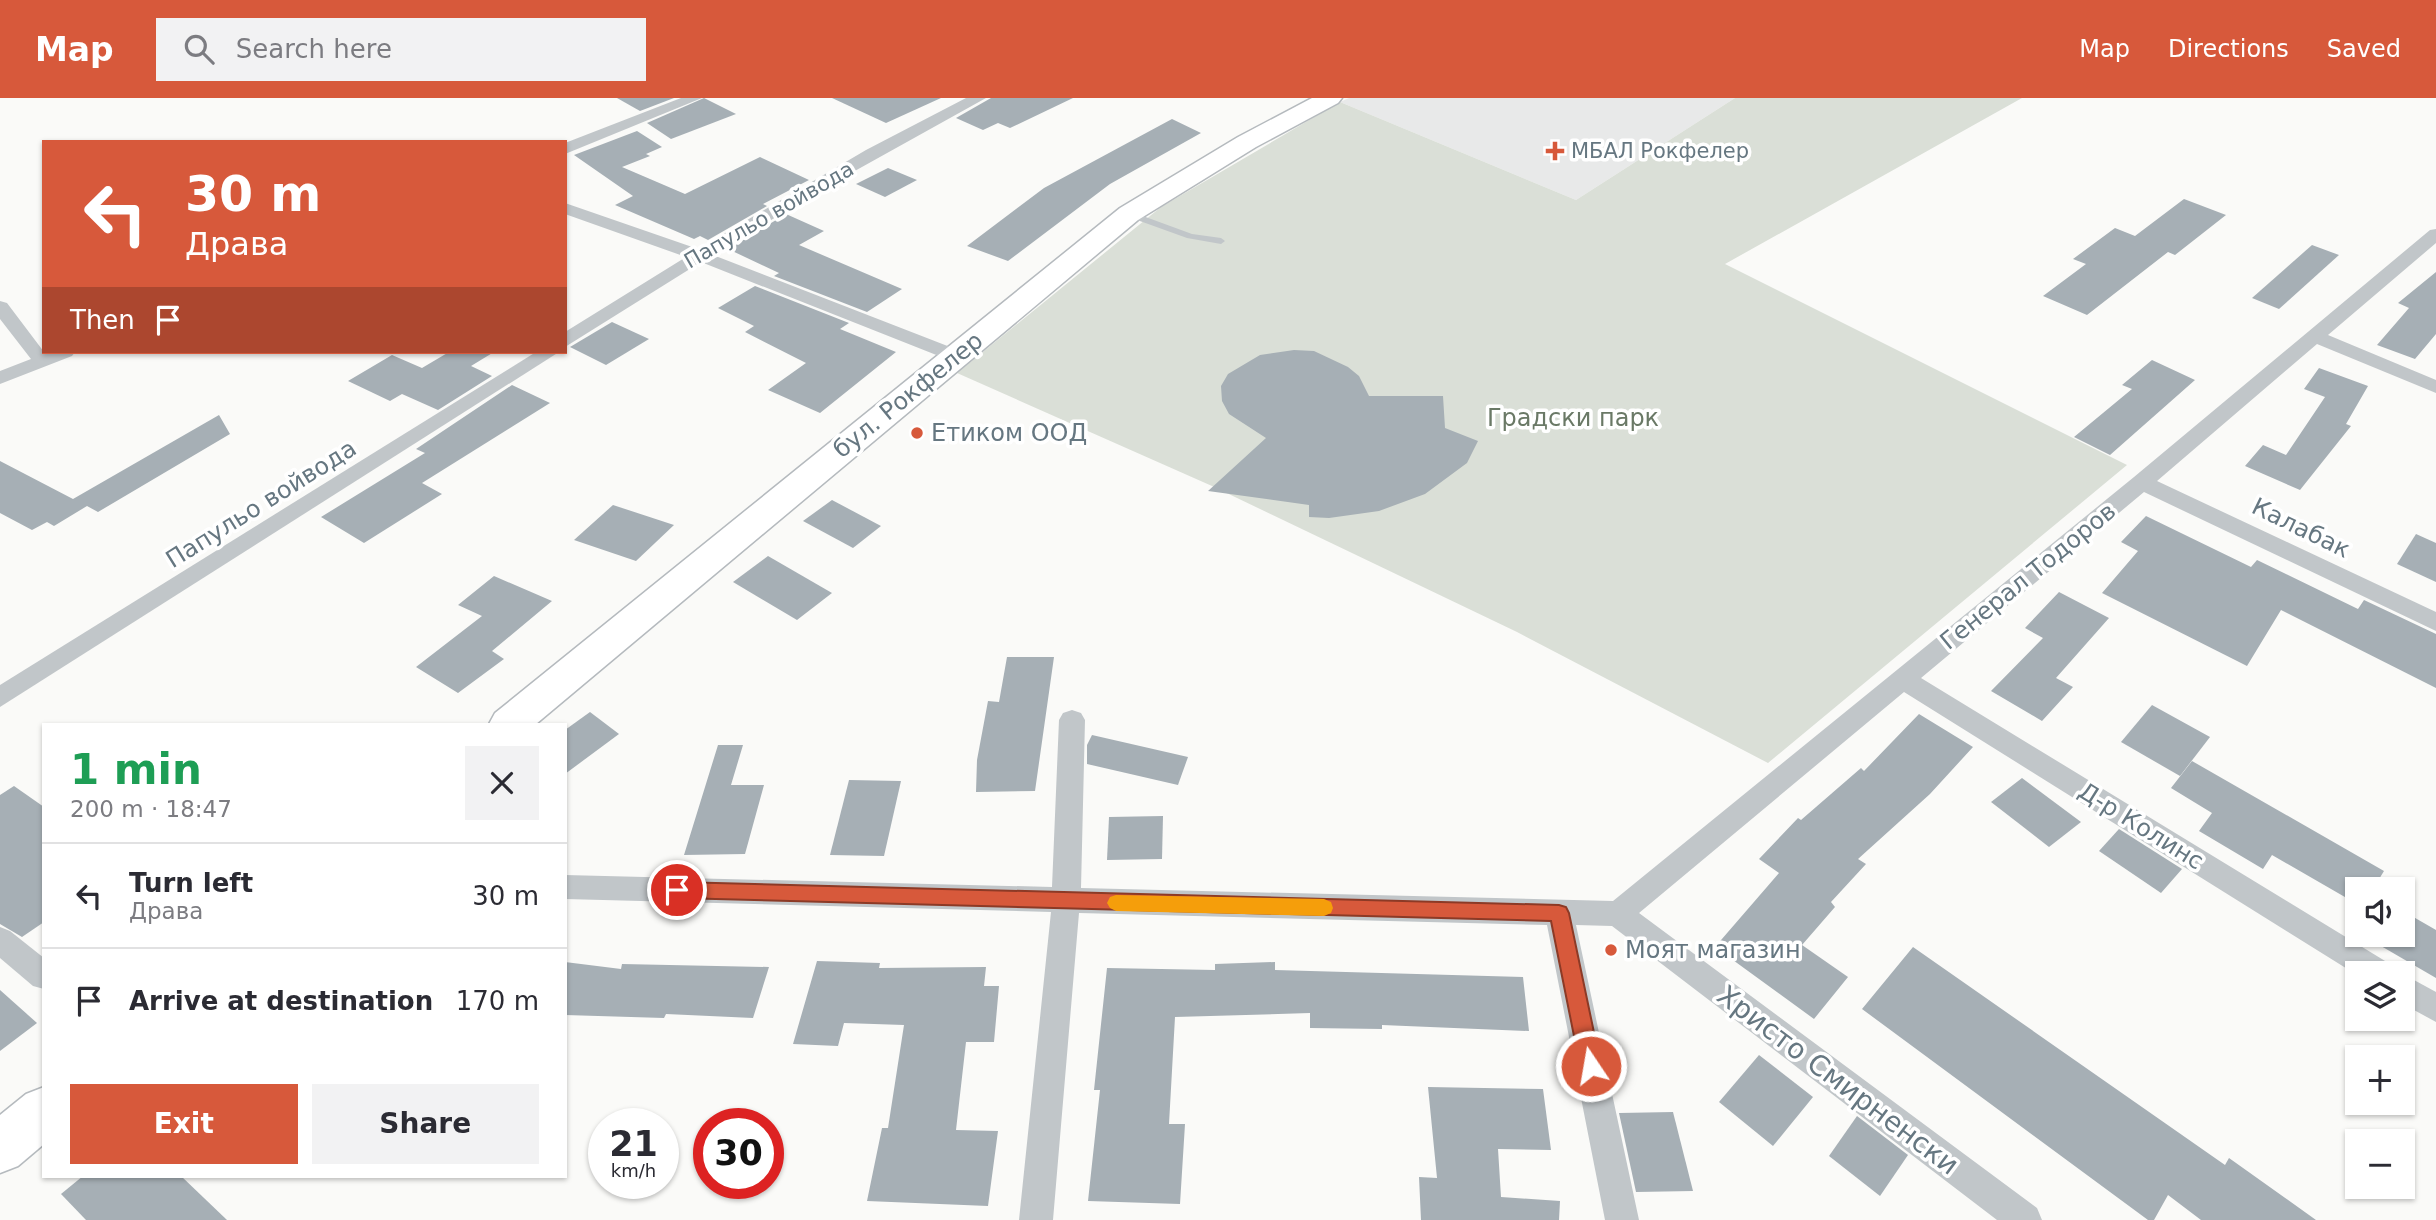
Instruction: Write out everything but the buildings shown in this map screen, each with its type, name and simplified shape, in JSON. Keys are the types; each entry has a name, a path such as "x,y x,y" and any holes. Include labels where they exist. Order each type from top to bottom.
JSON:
{"main road":[{"name":"бул. Рокфелер","path":"510,723 1129,214 1247,142 1330,98"},
{"path":"0,1148 42,1113"}],"street":[{"path":"567,148 694,98"},
{"name":"Папульо войвода","path":"567,340 698,256 921,127 978,98"},
{"path":"567,209 698,256 956,356"},
{"name":"Генерал Тодоров","path":"1618,914 2142,482 2436,234"},
{"path":"0,307 43,360"},
{"path":"2314,335 2436,387"},
{"path":"0,378 60,354"},
{"name":"Папульо войвода","path":"0,697 546,354"},
{"name":"Калабак","path":"2142,482 2436,622"},
{"name":"Д-р Колинс","path":"1903,679 2360,961"},
{"path":"1036,1220 1066,902 1072,720"},
{"path":"567,887 1066,902 1618,914"},
{"path":"1559,913 1622,1220"},
{"name":"Христо Смирненски","path":"1618,914 2025,1220"},
{"path":"0,940 42,974"},
{"path":"2415,995 2436,1008"}],"lane":[{"path":"1129,214 1189,236 1221,241"}],"shaded area":[{"name":"МБАЛ Рокфелер","path":"1349,98 1735,98 1576,200 1340,102"}],"green space":[{"name":"Градски парк","path":"1735,98 2022,98 1725,264 2127,465 1768,763 1517,632 1212,486 957,373 1161,207 1340,102 1576,200"}],"slow traffic":[{"path":"1116,903 1324,908"}],"place":[{"name":"МБАЛ Рокфелер","path":"1555,151"},
{"name":"Етиком ООД","path":"917,433"},
{"name":"Моят магазин","path":"1611,950"}],"route":[{"path":"677,890 1559,913 1591,1066"}]}
